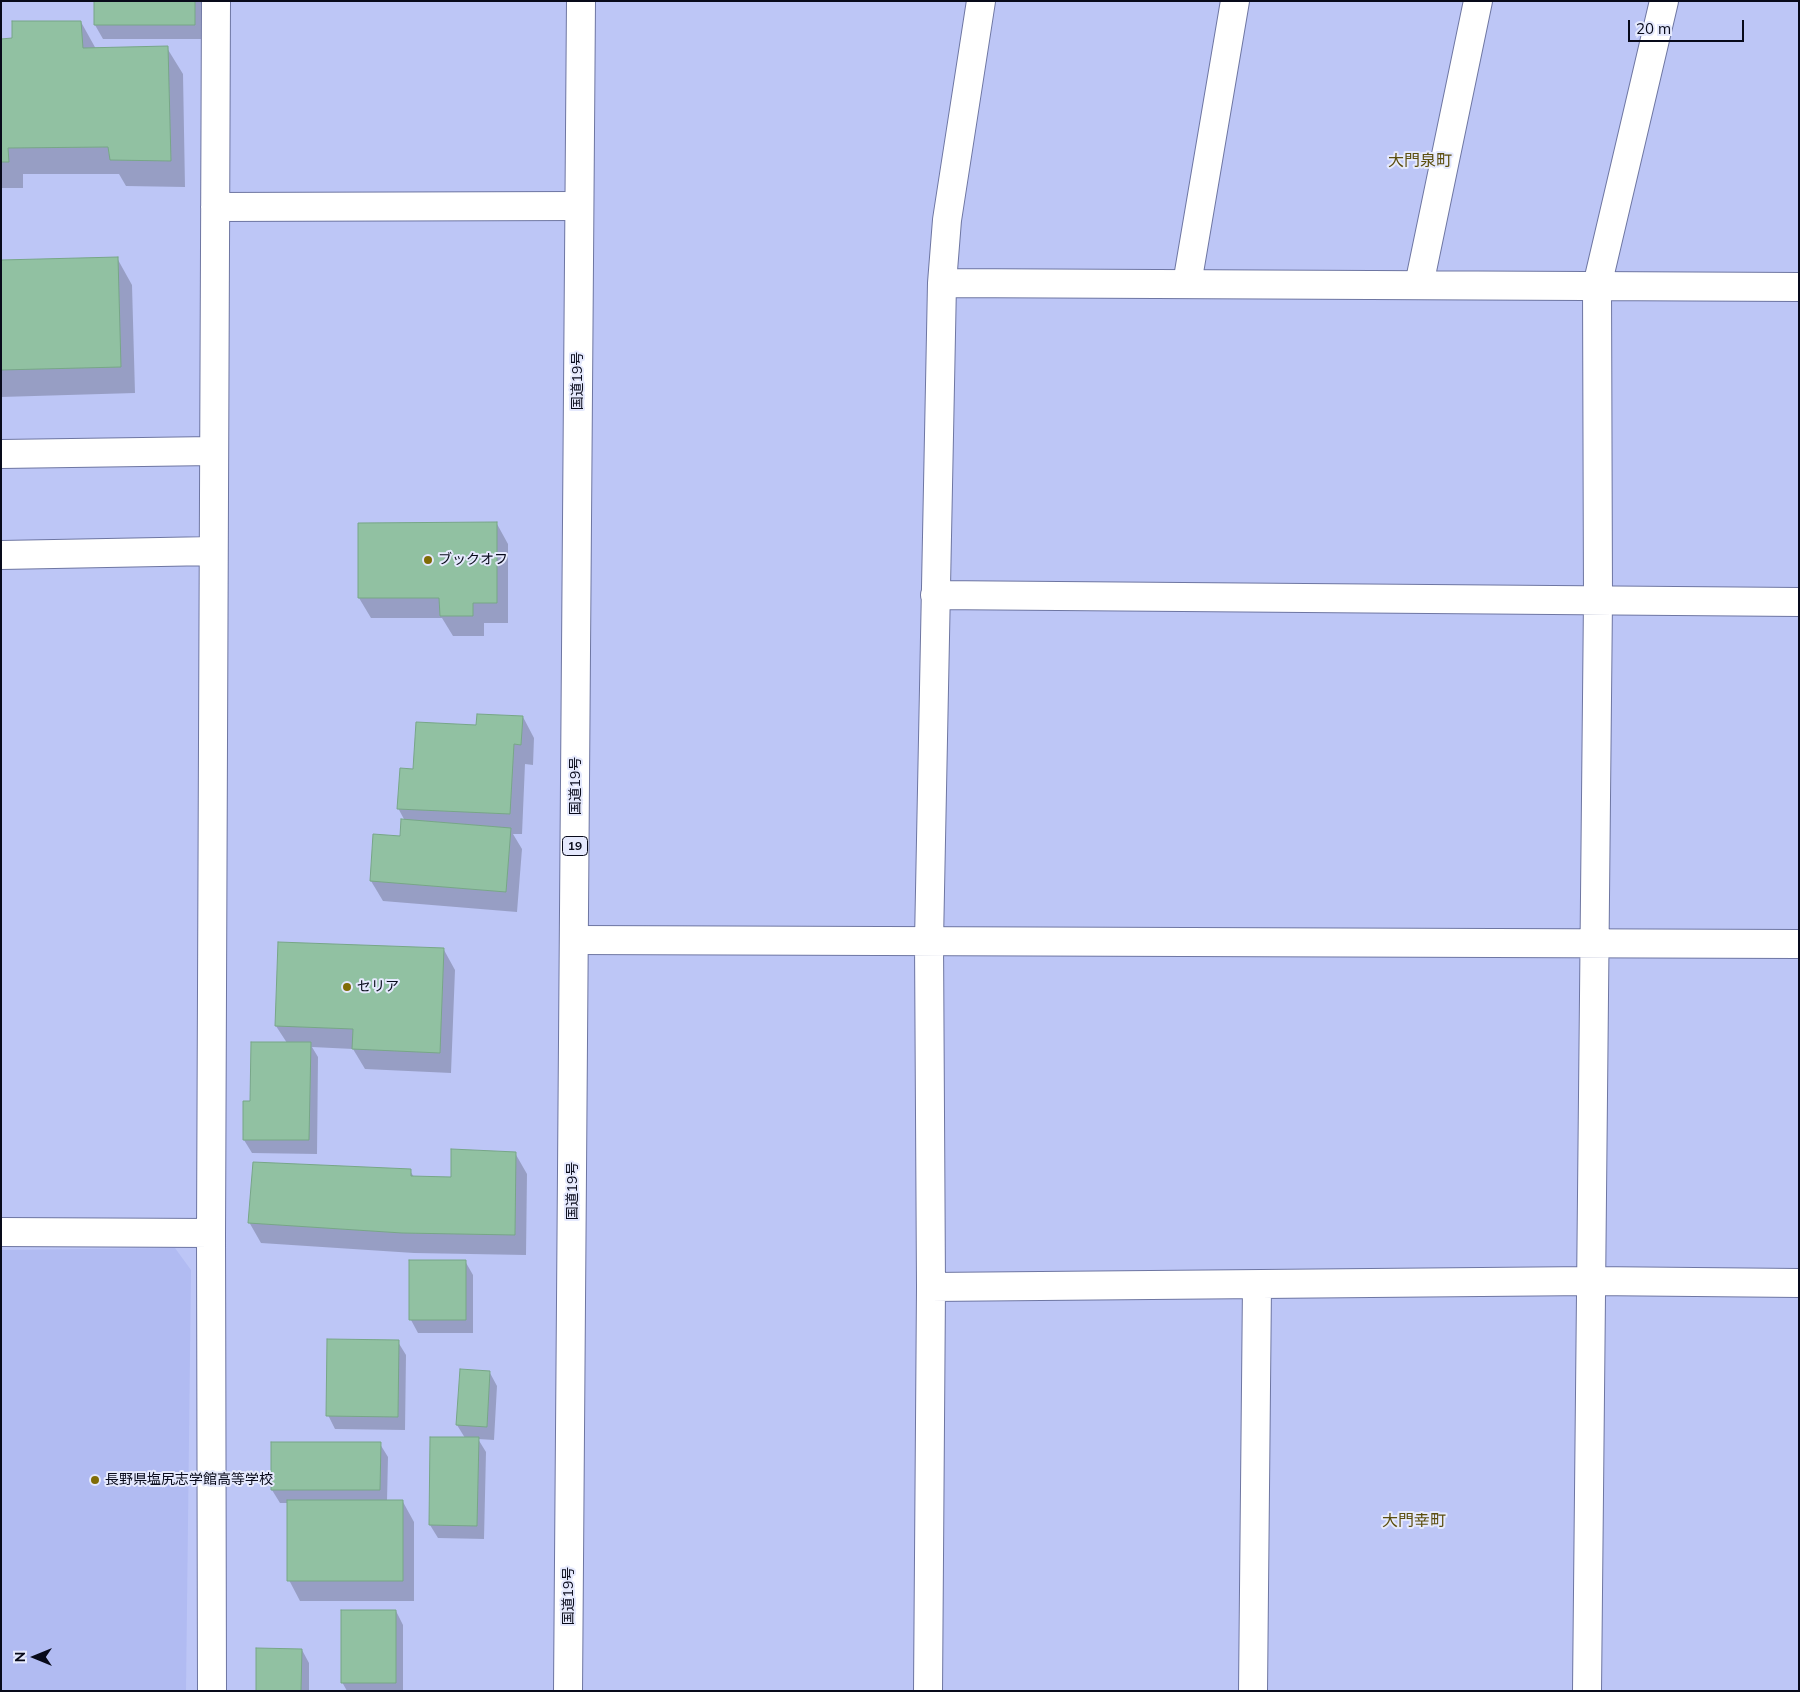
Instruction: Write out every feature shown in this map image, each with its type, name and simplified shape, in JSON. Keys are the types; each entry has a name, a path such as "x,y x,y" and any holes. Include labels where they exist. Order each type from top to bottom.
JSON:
{"main road":[{"path":"212,1691 211,1233 216,1"},
{"name":"国道19号","path":"568,1691 581,1"},
{"path":"928,1691 931,1287 929,941 942,282 947,220 981,1"},
{"path":"1187,284 1235,1"},
{"path":"1419,285 1478,1"},
{"path":"1587,1691 1592,942 1598,599 1597,286 1664,1"},
{"path":"215,207 579,206"},
{"path":"942,282 1799,287"},
{"path":"1,454 213,451"},
{"path":"1,555 213,551"},
{"path":"935,595 1799,602"},
{"path":"575,940 1799,944"},
{"path":"1,1232 211,1233"},
{"path":"931,1287 1590,1281 1799,1283"},
{"path":"1253,1691 1257,1285"}],"shaded area":[{"name":"長野県塩尻志学館高等学校","path":"175,1248 191,1270 186,1691 1,1691 1,1250"}],"building":[{"path":"94,1 195,1 195,25 94,25"},
{"path":"12,21 81,21 83,48 168,46 171,161 110,160 108,147 8,148 9,162 1,162 1,39 12,38"},
{"path":"118,257 121,367 1,370 1,260"},
{"name":"ブックオフ","path":"497,522 497,603 473,603 473,616 440,616 439,598 358,598 358,523"},
{"path":"477,714 523,716 521,745 514,744 510,814 397,809 400,768 413,769 416,722 476,725"},
{"path":"401,819 511,828 506,892 370,881 373,834 400,836"},
{"path":"278,942 444,948 440,1053 352,1049 353,1029 275,1026"},
{"path":"251,1042 311,1042 309,1140 243,1140 243,1101 250,1101"},
{"path":"451,1149 516,1152 515,1235 402,1233 248,1223 253,1162 411,1169 411,1176 451,1177"},
{"path":"409,1260 466,1260 466,1320 409,1320"},
{"path":"327,1339 399,1340 398,1417 326,1416"},
{"path":"460,1369 490,1371 487,1427 456,1425"},
{"path":"430,1437 479,1437 477,1526 429,1525"},
{"path":"271,1442 381,1442 380,1490 271,1490"},
{"path":"287,1500 403,1500 403,1581 287,1581"},
{"path":"341,1610 396,1610 396,1683 341,1683"},
{"path":"256,1648 302,1649 301,1691 256,1691"}],"place":[{"name":"ブックオフ","path":"428,560"},
{"name":"セリア","path":"347,987"},
{"name":"長野県塩尻志学館高等学校","path":"95,1480"}],"district":[{"name":"大門泉町","path":"1420,161"},
{"name":"大門幸町","path":"1414,1521"}]}
